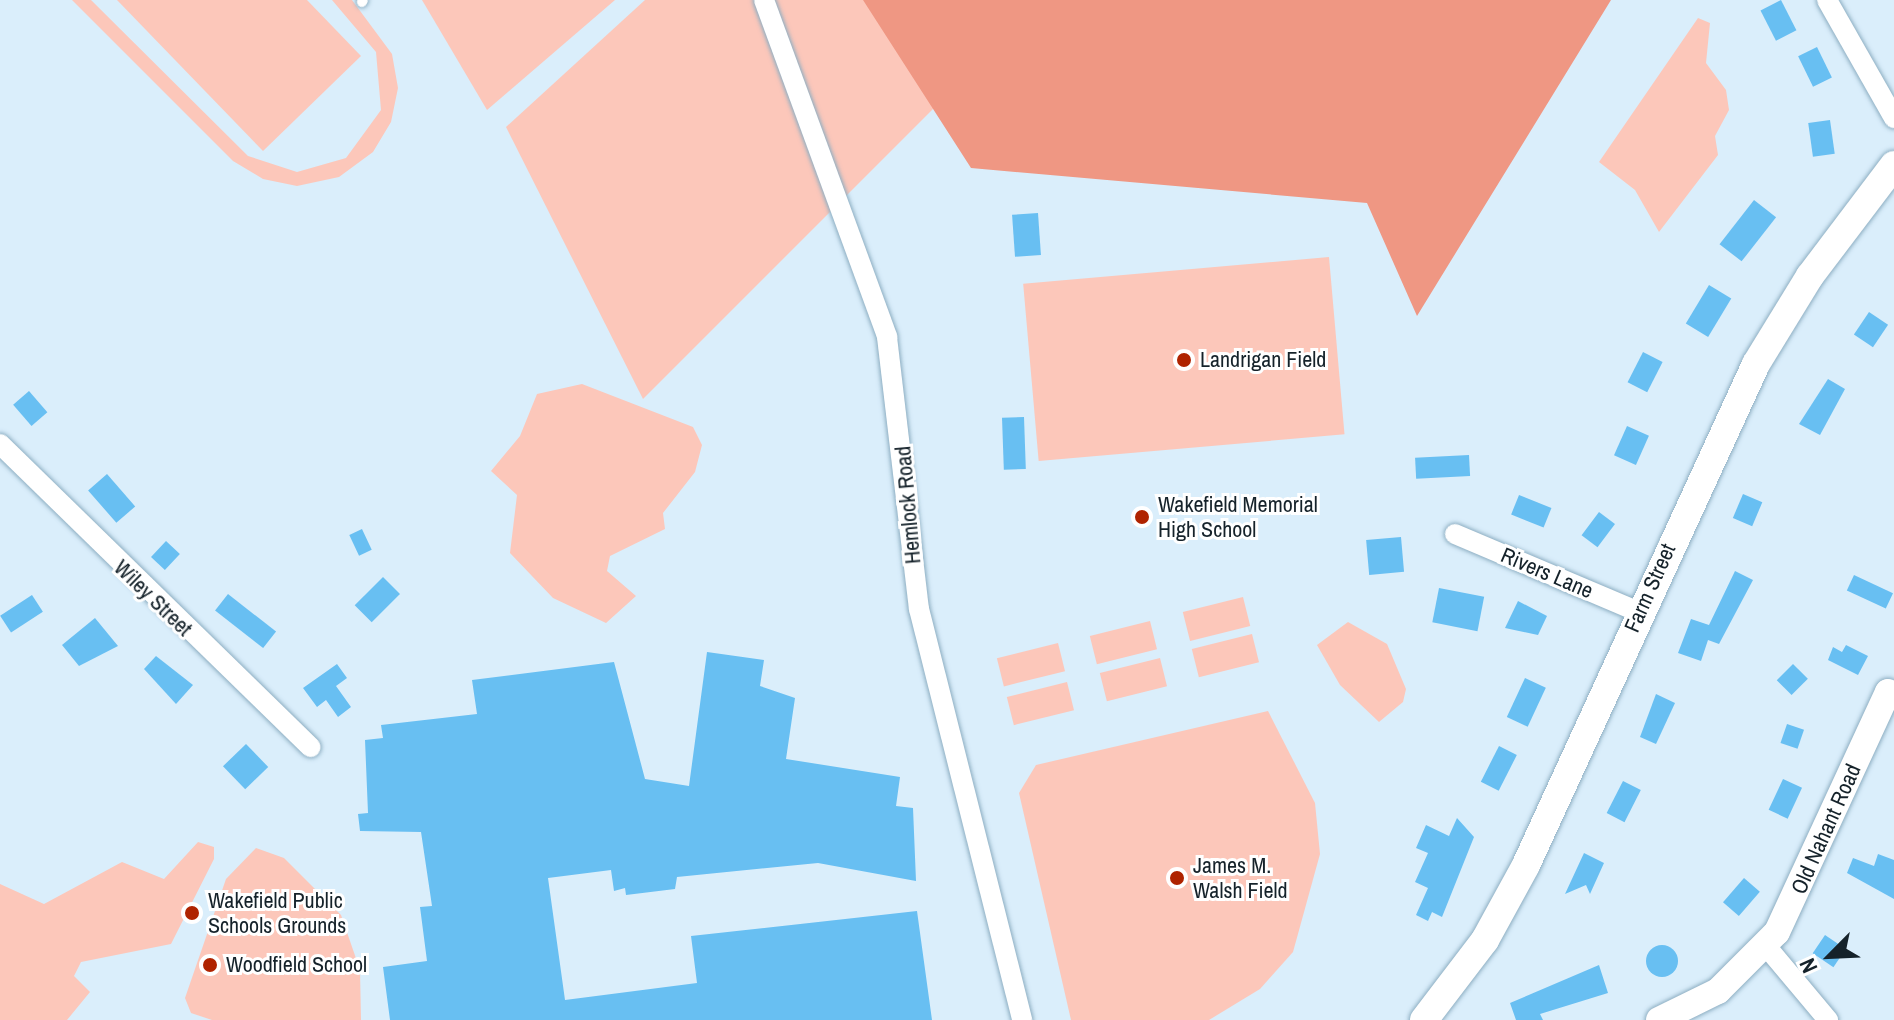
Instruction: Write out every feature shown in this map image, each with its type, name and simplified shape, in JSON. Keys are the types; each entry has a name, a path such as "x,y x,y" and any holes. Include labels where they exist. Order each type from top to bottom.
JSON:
{"main road":[{"name":"Farm Street","path":"1434,1016 1485,940 1526,865 1639,612 1764,350 1894,165"}],"street":[{"name":"Hemlock Road","path":"764,0 887,337 919,609 1022,1020"},
{"path":"1827,0 1894,118"},
{"name":"Wiley Street","path":"0,444 311,747"},
{"name":"Rivers Lane","path":"1455,534 1639,612"},
{"name":"Old Nahant Road","path":"1659,1020 1718,991 1766,946 1800,889 1892,688"},
{"path":"1766,946 1828,1020"}],"shaded area":[{"path":"72,0 91,0 248,156 297,172 346,158 381,110 376,52 332,0 352,0 392,54 398,88 391,122 373,152 339,177 297,186 263,179 233,161"},
{"path":"117,0 307,0 361,56 263,151"},
{"path":"422,0 615,0 487,110"},
{"path":"645,0 1042,0 643,399 506,127"},
{"path":"863,0 1611,0 1417,316 1367,203 971,168"},
{"path":"1698,18 1710,23 1706,63 1726,90 1729,110 1715,136 1718,155 1659,232 1635,190 1599,162"},
{"name":"Landrigan Field","path":"1329,257 1345,434 1039,461 1023,284"},
{"path":"582,384 693,427 702,445 695,472 663,513 665,529 610,556 607,571 636,596 606,623 553,598 510,553 517,495 491,471 520,436 537,394"},
{"path":"1243,597 1250,626 1190,641 1183,612"},
{"path":"1150,621 1157,649 1097,664 1090,636"},
{"path":"1348,622 1387,644 1406,689 1403,702 1379,722 1340,685 1317,645"},
{"path":"1252,634 1259,662 1199,677 1192,649"},
{"path":"1058,643 1065,671 1004,686 997,658"},
{"path":"1160,658 1167,686 1107,701 1100,673"},
{"path":"1067,682 1074,710 1014,725 1007,697"},
{"name":"James M. Walsh Field","path":"1268,711 1315,803 1320,854 1293,952 1260,989 1209,1020 1071,1020 1019,793 1036,765"},
{"path":"198,842 214,847 214,859 171,944 81,962 74,976 90,992 67,1020 0,1020 0,884 44,904 122,862 164,879"},
{"path":"256,848 284,858 341,915 360,970 361,1020 212,1020 191,1013 185,998 226,879"}],"building":[{"path":"1781,0 1796,30 1776,41 1761,10"},
{"path":"1817,47 1832,78 1813,87 1798,56"},
{"path":"1830,120 1835,154 1813,157 1808,123"},
{"path":"1754,200 1776,217 1742,261 1720,244"},
{"path":"1038,213 1041,255 1015,257 1012,215"},
{"path":"1709,285 1731,298 1708,337 1686,324"},
{"path":"1869,312 1888,325 1873,347 1854,334"},
{"path":"1643,352 1663,362 1647,392 1628,382"},
{"path":"1828,379 1845,389 1820,435 1799,424"},
{"path":"29,391 47,412 32,426 13,405"},
{"path":"1024,417 1026,469 1004,470 1002,418"},
{"path":"1627,426 1649,436 1636,465 1614,455"},
{"path":"1469,455 1470,476 1416,479 1415,458"},
{"path":"107,474 135,506 116,523 88,490"},
{"path":"1743,494 1762,502 1752,526 1733,518"},
{"path":"1519,495 1551,508 1544,528 1511,514"},
{"path":"1599,512 1615,524 1598,547 1582,535"},
{"path":"362,529 372,550 359,556 349,535"},
{"path":"1401,537 1404,572 1369,575 1366,540"},
{"path":"166,541 180,554 165,570 151,557"},
{"path":"1735,571 1753,580 1719,644 1708,640 1701,661 1678,653 1691,619 1709,625"},
{"path":"1854,575 1893,593 1886,609 1847,590"},
{"path":"383,577 400,594 372,622 355,605"},
{"path":"1439,588 1484,597 1477,631 1432,622"},
{"path":"228,594 276,632 263,648 215,611"},
{"path":"32,595 43,612 11,632 0,616"},
{"path":"1518,601 1547,616 1538,635 1505,628"},
{"path":"95,618 118,646 79,666 62,645"},
{"path":"1846,645 1868,656 1858,675 1828,660 1833,647 1842,652"},
{"path":"707,652 764,660 760,686 795,698 786,759 900,777 896,806 913,808 916,881 818,863 677,877 675,889 626,895 625,888 614,891 611,870 548,878 565,1000 697,983 691,936 917,911 932,1020 390,1020 383,967 427,961 420,907 432,906 421,832 360,831 358,814 368,813 365,740 383,738 381,725 477,714 472,680 614,662 645,779 689,786"},
{"path":"156,656 193,685 176,704 144,669"},
{"path":"337,664 347,678 336,686 351,707 338,717 326,700 317,707 303,688"},
{"path":"1793,664 1808,679 1792,695 1777,680"},
{"path":"1525,678 1546,688 1528,727 1507,717"},
{"path":"1656,694 1675,703 1656,744 1640,737"},
{"path":"1787,724 1804,730 1798,749 1780,743"},
{"path":"246,744 268,767 245,789 223,766"},
{"path":"1499,746 1517,755 1499,791 1481,782"},
{"path":"1783,779 1802,788 1788,819 1769,810"},
{"path":"1623,781 1641,790 1624,822 1607,813"},
{"path":"1457,818 1474,837 1442,917 1432,912 1428,921 1416,915 1428,888 1415,882 1428,853 1416,848 1426,825 1449,836"},
{"path":"1584,853 1604,863 1590,894 1586,885 1565,894"},
{"path":"1878,854 1894,860 1894,899 1847,873 1853,858 1874,866"},
{"path":"1744,878 1760,892 1739,916 1723,902"},
{"path":"1825,935 1846,949 1833,967 1813,953"},
{"path":"1662,945 1674,949 1678,961 1674,973 1662,977 1650,973 1646,961 1650,949"},
{"path":"1599,965 1608,993 1540,1014 1543,1020 1516,1020 1510,1003"}],"place":[{"name":"Landrigan Field","path":"1184,360"},
{"name":"Wakefield Memorial High School","path":"1142,517"},
{"name":"James M. Walsh Field","path":"1177,878"},
{"name":"Wakefield Public Schools Grounds","path":"192,913"},
{"name":"Woodfield School","path":"210,965"}]}
